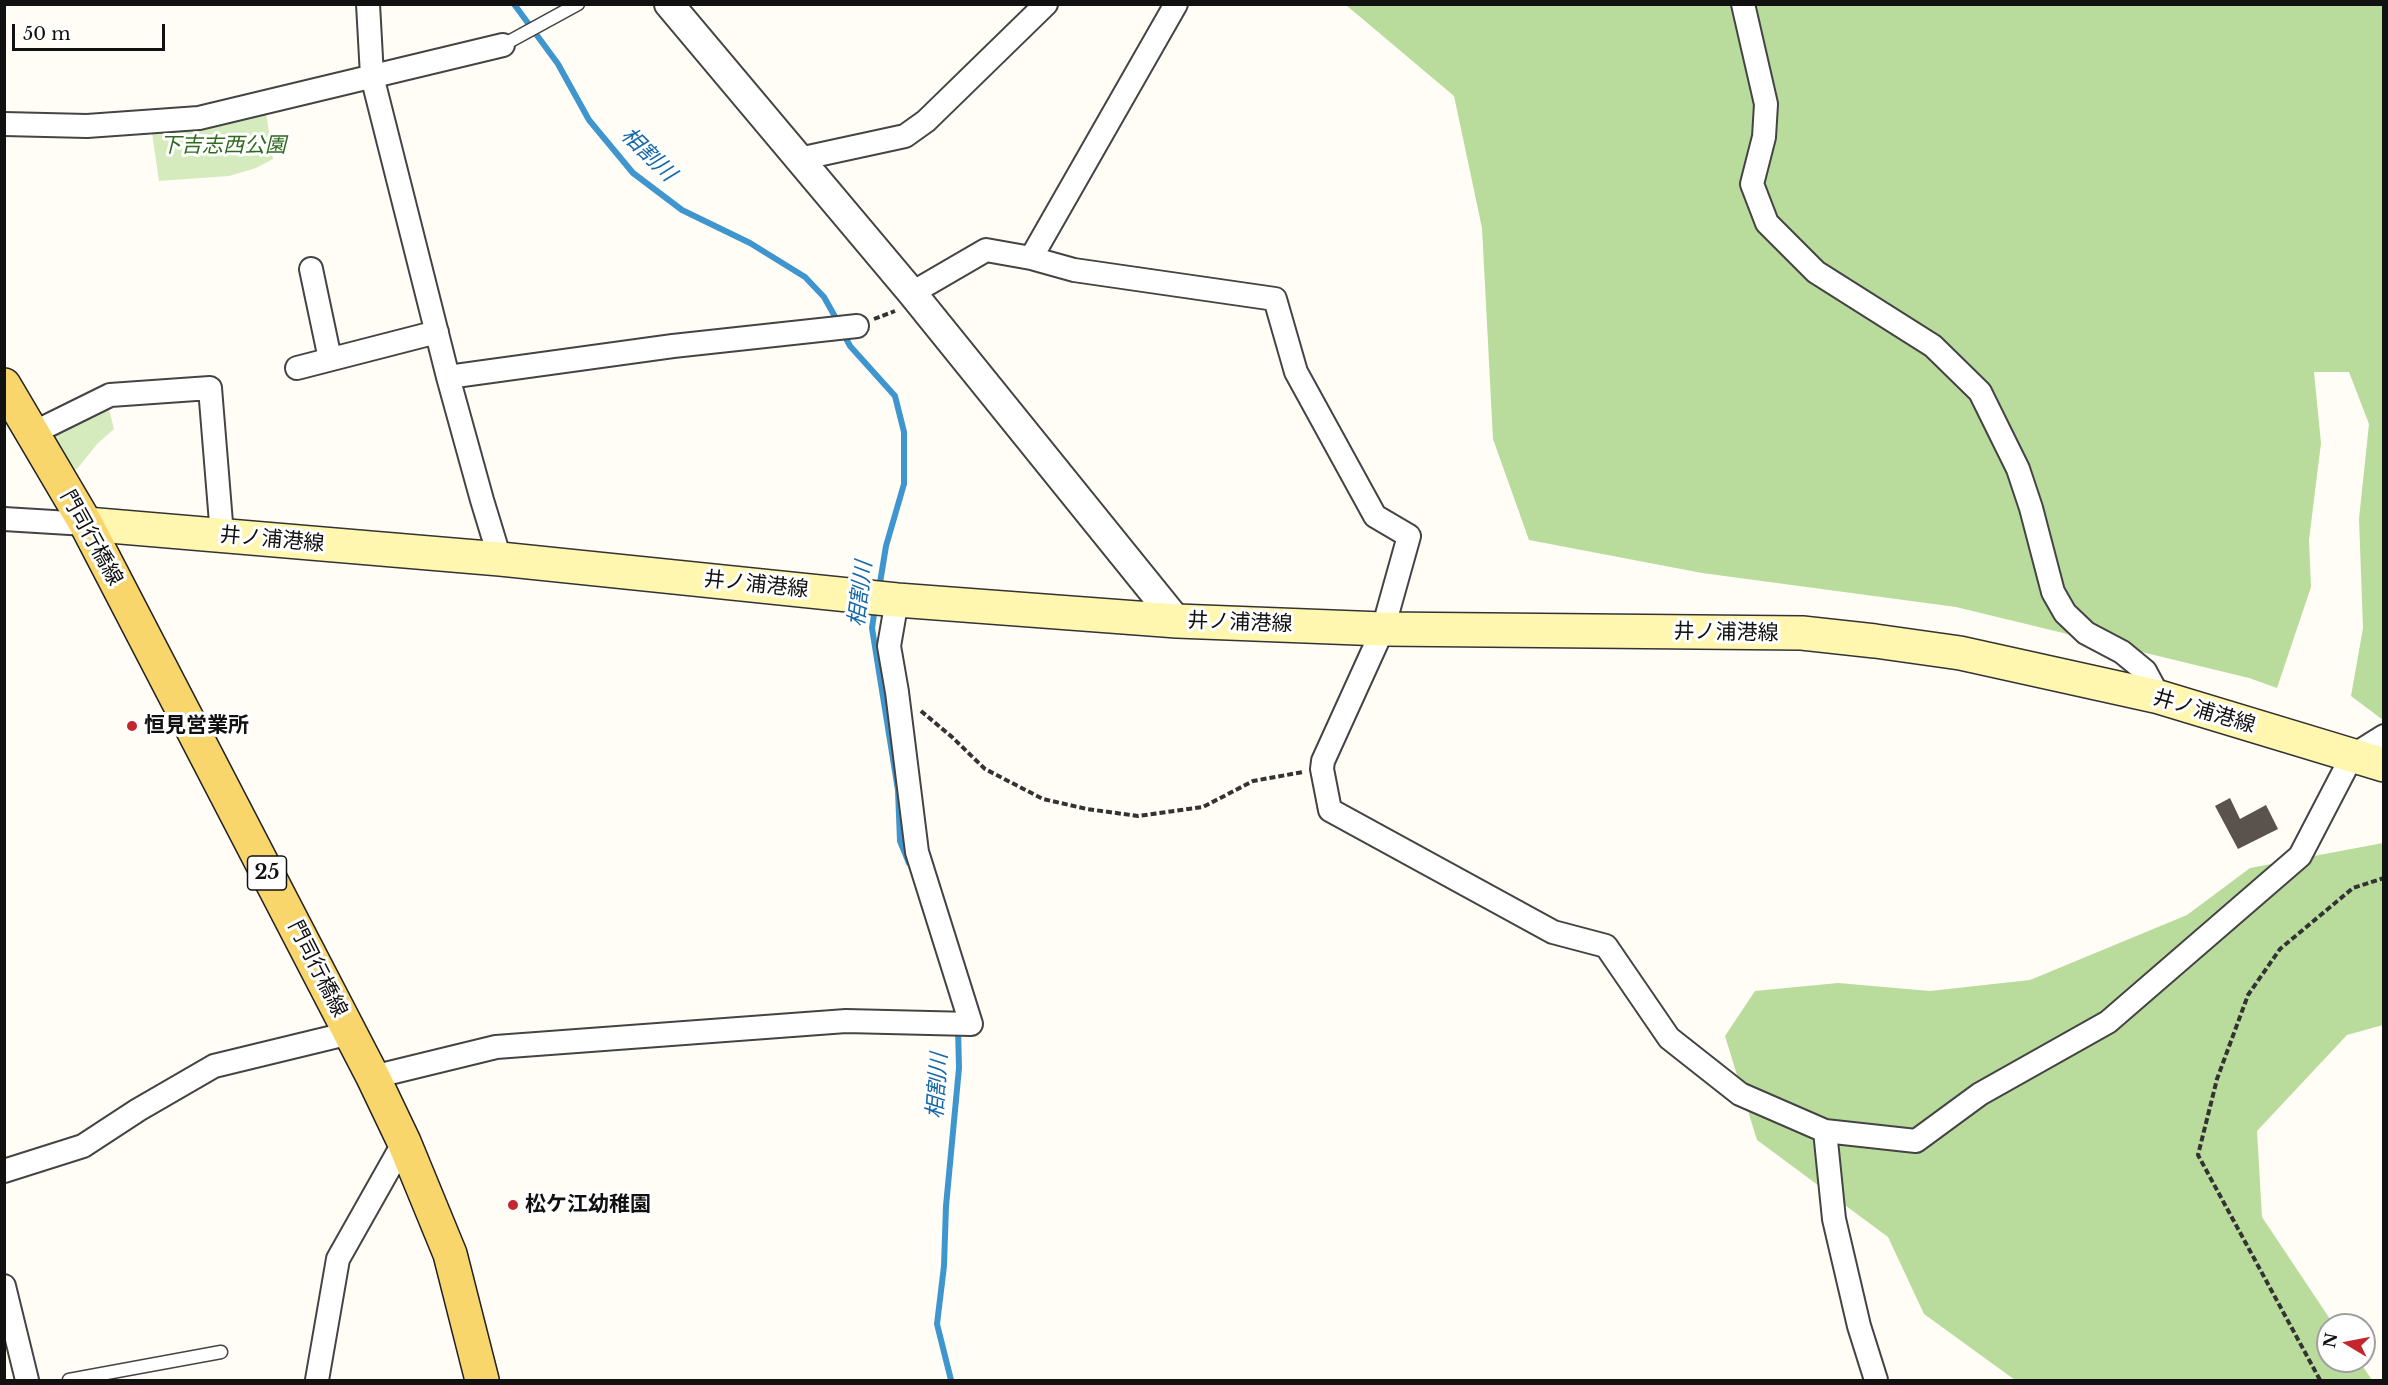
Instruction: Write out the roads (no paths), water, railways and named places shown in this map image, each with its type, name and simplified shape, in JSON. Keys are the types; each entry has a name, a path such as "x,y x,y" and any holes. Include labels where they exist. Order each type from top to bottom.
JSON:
{"main road":[{"name":"門司行橋線","path":"4,385 86,524 373,1077 404,1142 450,1254 482,1380"},
{"name":"井ノ浦港線","path":"86,524 500,558 897,600 1177,621 1383,628 1802,633 1960,653 2159,697 2384,765"}],"street":[{"path":"368,4 372,76 448,377 500,558"},
{"path":"669,4 915,297 1177,621"},
{"path":"799,159 905,136 926,121 1046,4"},
{"path":"1031,258 1176,4"},
{"path":"1743,4 1766,104 1764,136 1752,184 1767,222 1816,272 1933,346 1980,392 2018,469 2031,508 2053,592 2065,613 2086,633 2122,652 2145,671 2159,697"},
{"path":"4,124 87,126 199,118 502,45"},
{"path":"915,297 986,250 1031,258 1074,270 1275,299 1296,372 1376,516 1409,536 1383,628 1323,761 1322,769 1330,810 1553,932 1606,946 1669,1038 1740,1094 1824,1131 1916,1141 1980,1094 2108,1022 2300,856 2352,756 2384,736"},
{"path":"311,269 330,359"},
{"path":"448,377 673,346 857,326"},
{"path":"297,368 437,332"},
{"path":"33,433 110,395 210,388 222,536"},
{"path":"4,519 86,524"},
{"path":"373,1077 495,1047 846,1021 971,1023 917,852 889,646 897,600"},
{"path":"4,1171 83,1146 138,1110 214,1066 350,1032"},
{"path":"1824,1131 1834,1219 1859,1326 1876,1380"},
{"path":"317,1380 338,1259 404,1142"},
{"path":"4,1286 27,1380"}],"lane":[{"path":"502,45 578,4"},
{"path":"69,1380 221,1352"}],"waterway":[{"name":"相割川","path":"514,4 558,64 589,120 633,173 682,210 750,243 805,277 824,297 838,322"},
{"name":"相割川","path":"842,331 850,346 895,396 904,432 904,484 886,546 879,589"},
{"name":"相割川","path":"875,608 872,628 898,790 900,841 909,863"},
{"name":"相割川","path":"951,1380 937,1324 944,1266 946,1206 959,1068 958,1027"}],"place":[{"name":"恒見営業所","path":"132,726"},
{"name":"松ケ江幼稚園","path":"513,1205"}],"park label":[{"name":"下吉志西公園","path":"223,146"}]}
